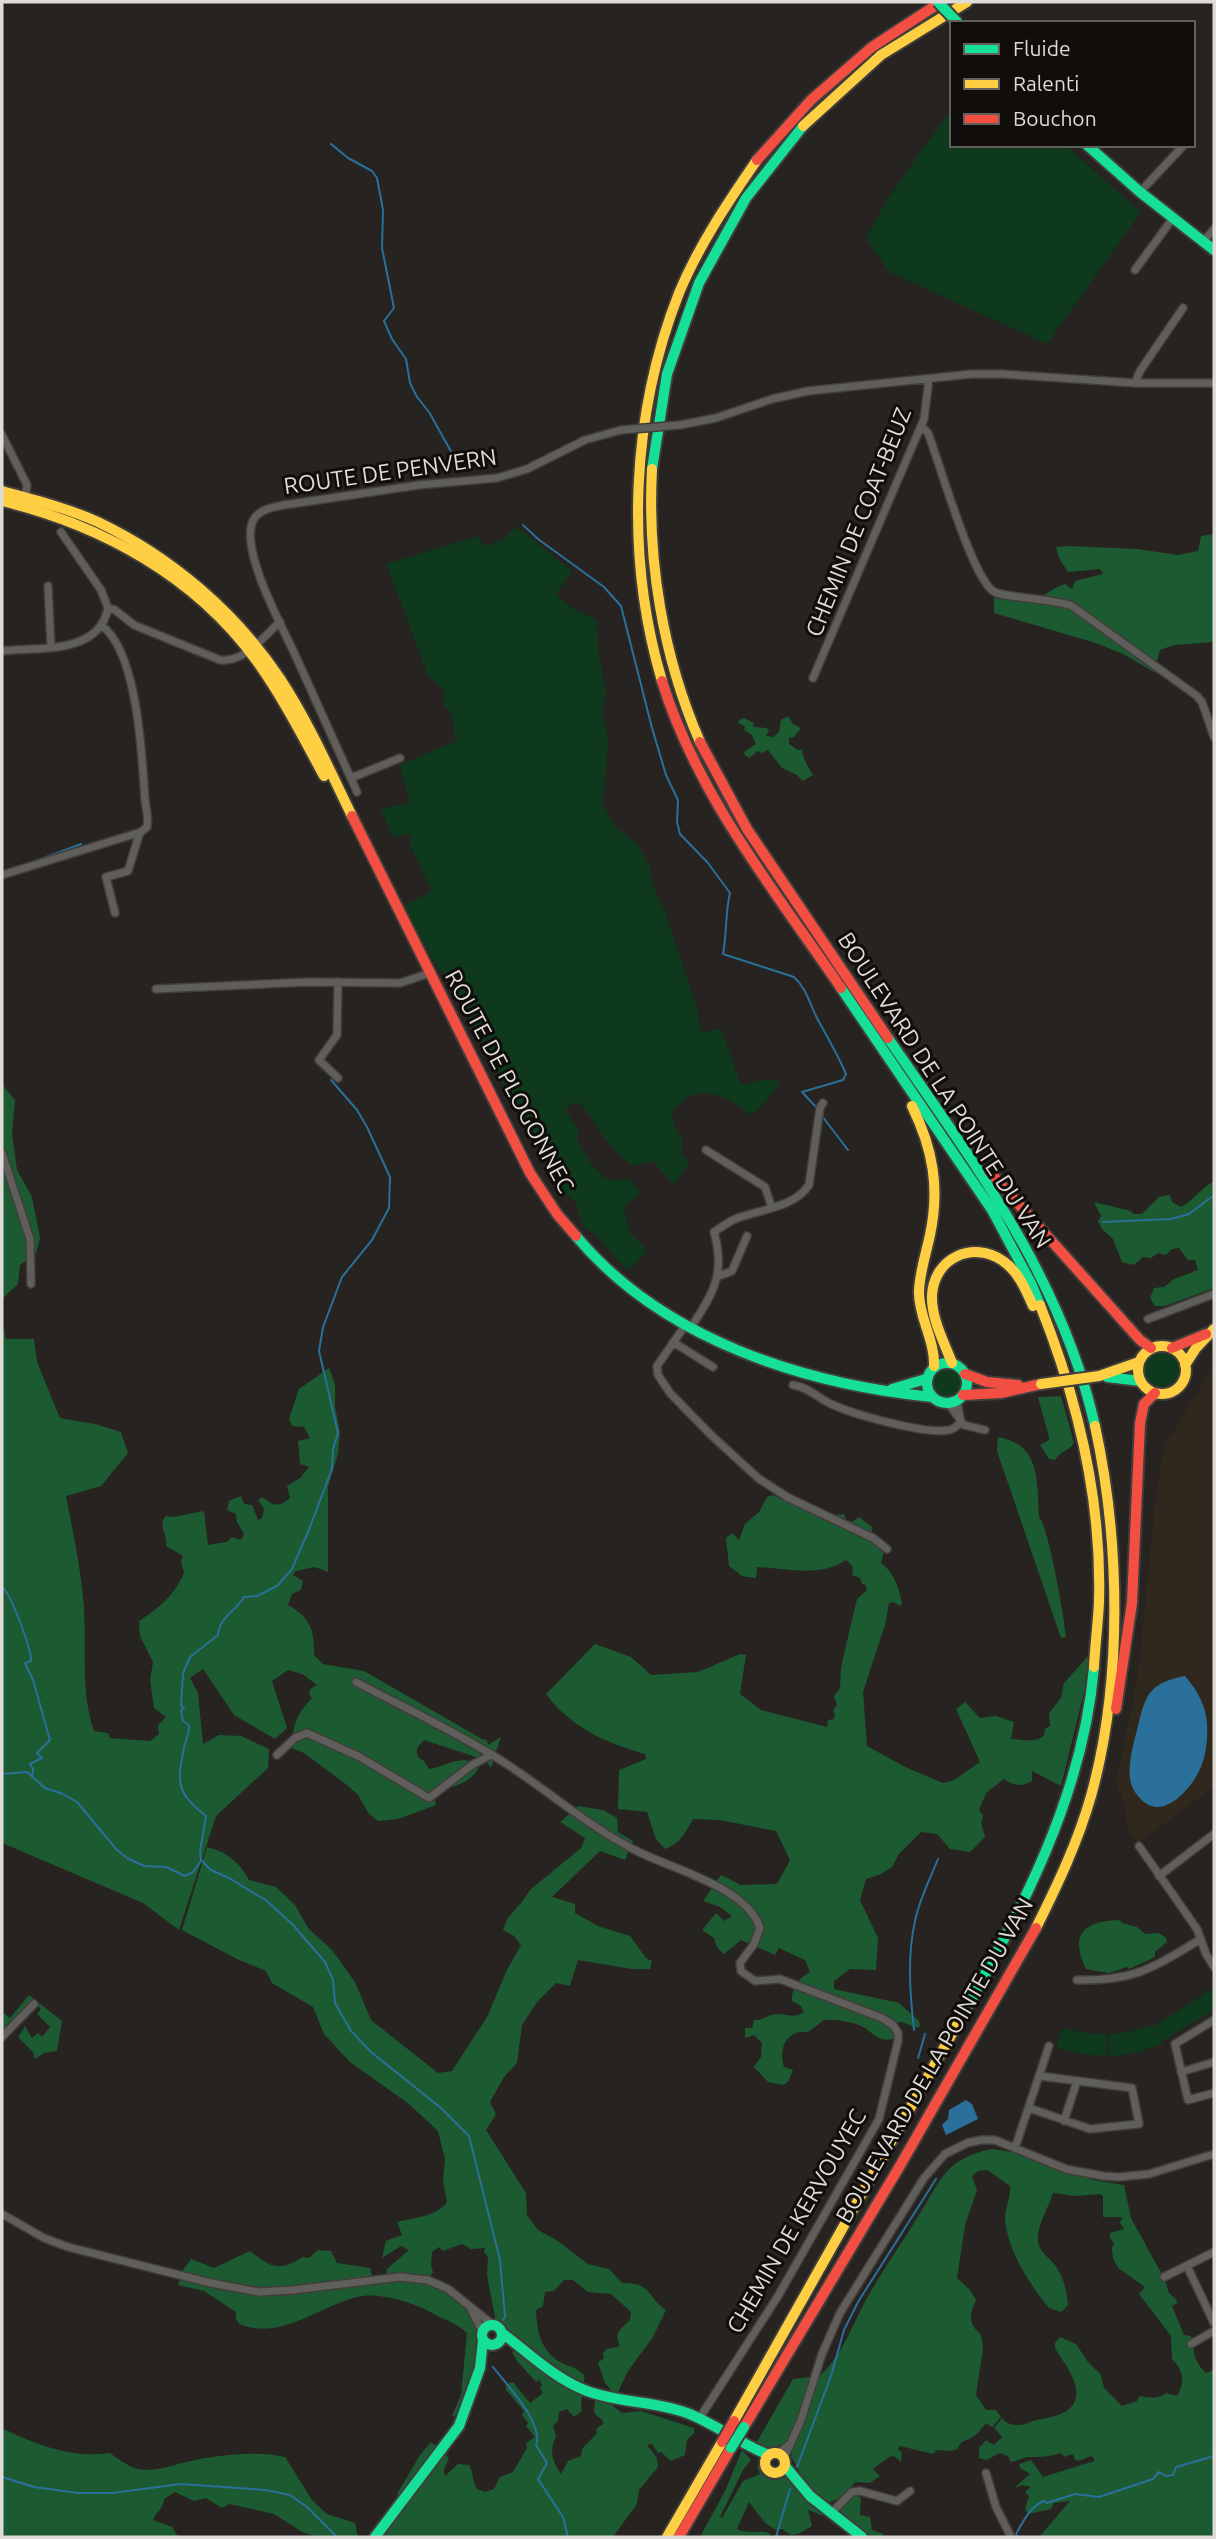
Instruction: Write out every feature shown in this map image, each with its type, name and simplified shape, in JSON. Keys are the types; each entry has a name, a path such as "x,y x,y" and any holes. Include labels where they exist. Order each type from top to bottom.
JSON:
{"main road":[{"path":"940,2 956,21"},
{"name":"BOULEVARD DE LA POINTE DU VAN","path":"739,2424 1004,1940 1035,1877 1061,1814 1084,1726 1098,1617 1097,1518 1092,1475 1080,1417 1053,1330 1019,1257 979,1191 739,838 709,789 671,709 648,620 639,557 638,486 643,428 658,355 692,265 723,207 770,143 822,87 877,43 940,2"},
{"name":"BOULEVARD DE LA POINTE DU VAN","path":"739,2424 882,2196 1021,1958 1066,1865 1092,1794 1109,1701 1115,1640 1114,1554 1102,1463 1090,1412 1053,1299 1016,1229 748,831 713,771 689,716 667,649 657,597 650,516 654,447 661,397 678,333 698,282 723,233 763,173 794,133 853,76 920,27 967,2"},
{"path":"1089,147 1140,192 1214,250"},
{"name":"ROUTE DE PLOGONNEC","path":"2,491 88,529 145,559 193,594 252,647 298,707 521,1156 546,1199 584,1246 618,1279 687,1328 769,1363 878,1389 932,1397"},
{"name":"ROUTE DE PLOGONNEC","path":"2,501 24,501"},
{"path":"785,886 866,993 999,1185 1140,1340 1151,1348"},
{"path":"897,1069 900,1085 926,1133 935,1168 936,1203 919,1294 922,1313 935,1352 934,1366 926,1379 927,1389 932,1397 956,1400 1099,1376 1139,1362 1151,1348 1172,1348 1213,1330"},
{"path":"952,1363 934,1312 932,1298 936,1274 954,1255 964,1251 987,1251 1007,1263 1032,1303 1080,1417"},
{"path":"1185,1365 1213,1330"},
{"path":"1099,1376 1140,1381 1155,1393 1166,1393 1177,1388 1184,1378 1183,1358 1172,1348"},
{"path":"1139,1362 1140,1381"},
{"path":"934,1366 952,1363 965,1374 987,1382 1029,1387"},
{"path":"956,1400 967,1384 965,1374"},
{"path":"878,1389 904,1387 926,1379"},
{"path":"1092,1794 1110,1733 1126,1659 1132,1599 1140,1423 1144,1404 1155,1393"},
{"path":"374,2537 454,2434 467,2410 483,2356 492,2336 514,2342 563,2379 588,2391 618,2400 680,2411 699,2419 779,2463 831,2513 862,2537"},
{"path":"681,2535 739,2424"},
{"path":"667,2537 727,2445"}],"street":[{"path":"1140,192 1182,147"},
{"path":"1135,270 1173,218"},
{"path":"1203,242 1214,229"},
{"path":"1135,383 1140,371 1183,308"},
{"name":"ROUTE DE PENVERN","path":"280,622 251,547 250,528 260,511 419,485 497,478 527,469 585,440 621,430 708,420 791,394 833,388 1002,374 1135,383 1214,383"},
{"name":"CHEMIN DE COAT-BEUZ","path":"813,678 921,426 927,406 929,379"},
{"path":"921,426 927,430 942,468 971,555 984,581 993,592 1047,599 1072,606 1197,696 1202,702 1214,737"},
{"path":"2,435 27,485 24,501"},
{"path":"2,651 75,644 86,639 101,625 108,608 101,590 61,532"},
{"path":"48,586 51,647"},
{"path":"108,608 115,610 134,625 220,660 233,660 280,622 357,792"},
{"path":"2,875 141,832 147,827 142,749 134,699 116,643 101,625"},
{"path":"351,778 400,758"},
{"path":"115,913 106,877 128,871 141,832"},
{"path":"156,989 338,982 400,983 429,973"},
{"path":"338,982 337,1035 319,1060 338,1078"},
{"path":"823,1103 820,1108 809,1185 797,1197 734,1220 714,1232 719,1253 719,1276 687,1328 658,1363 658,1375 670,1393 728,1451 769,1486 873,1538 887,1549"},
{"path":"706,1150 765,1187 772,1208"},
{"path":"2,1153 30,1239 31,1284"},
{"path":"719,1276 732,1271 747,1237"},
{"path":"1148,1319 1214,1294"},
{"path":"673,1342 713,1367"},
{"path":"793,1385 806,1389 837,1407 889,1422 940,1430 953,1429 962,1424 985,1430"},
{"path":"956,1400 962,1424 960,1435"},
{"name":"CHEMIN DE KERVOUYEC","path":"356,1682 491,1755 606,1834 639,1853 737,1898 755,1917 760,1928 754,1944 740,1963 741,1971 745,1975 759,1982 780,1979 882,2018 893,2025 898,2033 897,2050 879,2119 773,2305 699,2419"},
{"path":"277,1755 295,1738 307,1733 358,1756 429,1798 472,1765 491,1755"},
{"path":"1159,1876 1214,1834"},
{"path":"1139,1846 1195,1926 1214,1967"},
{"path":"1077,1980 1111,1980 1141,1973 1201,1940"},
{"path":"1206,1954 1214,1948"},
{"path":"2,2037 34,2004"},
{"path":"1214,2020 1175,2044 1188,2100 1214,2093"},
{"path":"1015,2148 1049,2046"},
{"path":"1181,2072 1214,2062"},
{"path":"1029,2108 1098,2130 1139,2123 1133,2088 1040,2076"},
{"path":"1064,2121 1077,2081"},
{"path":"779,2463 791,2443 840,2313 933,2165 950,2150 974,2141 995,2140 1066,2168 1113,2177 1149,2174 1214,2154"},
{"path":"2,2214 56,2243 227,2287 275,2292 414,2277 428,2280 443,2286 469,2306 492,2336"},
{"path":"1164,2277 1214,2252"},
{"path":"1187,2266 1214,2323"},
{"path":"1191,2344 1214,2331"},
{"path":"986,2473 996,2507 1011,2537"},
{"path":"831,2513 852,2491 897,2501 910,2491"}],"shaded area":[{"path":"1214,1366 1214,1786 1139,1843 1127,1829 1127,1813 1116,1781 1138,1675 1157,1485 1165,1445"}],"green space":[{"path":"950,111 950,147 1067,147 1141,212 1047,344 889,272 866,238 886,201"},
{"path":"517,527 572,571 556,595 576,610 596,619 599,656 606,691 603,712 608,743 603,804 616,828 637,843 650,868 653,885 665,912 695,1002 702,1032 721,1029 740,1082 746,1085 761,1080 780,1081 767,1101 751,1115 731,1101 710,1094 690,1096 681,1103 672,1113 683,1142 680,1154 690,1161 674,1185 653,1161 633,1166 618,1154 583,1107 577,1102 570,1104 566,1111 580,1133 576,1136 581,1148 595,1168 611,1180 628,1178 641,1192 624,1208 630,1233 646,1248 629,1270 601,1240 581,1224 576,1202 560,1188 458,1000 452,981 437,966 402,907 432,891 410,845 411,834 392,837 381,809 410,803 400,765 456,741 451,713 444,706 444,690 428,675 386,564 478,536 485,546 500,541"},
{"path":"1214,534 1214,642 1174,645 1160,650 1154,672 1123,654 1096,643 994,613 994,598 1029,601 1065,584 1072,589 1075,581 1103,574 1100,569 1068,572 1056,547 1137,549 1178,555 1198,551 1201,536"},
{"path":"788,716 793,724 801,728 794,737 789,738 789,744 802,750 813,775 803,781 782,768 768,750 762,753 758,751 749,758 744,752 756,744 752,735 744,730 745,726 738,723 739,720 744,718 754,723 753,727 766,728 769,730 766,736 773,737 779,732 781,720"},
{"path":"2,1078 4,1087 15,1100 12,1134 17,1170 32,1197 40,1238 36,1254 20,1265 18,1284 2,1299"},
{"path":"1214,1181 1214,1288 1165,1306 1155,1306 1150,1298 1154,1288 1164,1287 1174,1279 1198,1270 1195,1260 1188,1260 1179,1248 1172,1249 1166,1255 1158,1253 1151,1258 1143,1257 1134,1265 1122,1262 1113,1239 1098,1221 1101,1216 1094,1202 1131,1211 1133,1214 1142,1214 1159,1197 1170,1195 1172,1202 1181,1207"},
{"path":"2,1320 6,1339 34,1339 37,1362 60,1418 121,1432 128,1453 101,1486 66,1496 82,1584 85,1681 94,1731 108,1733 110,1738 150,1741 159,1734 158,1725 166,1717 154,1708 150,1680 153,1662 140,1636 139,1621 165,1601 184,1573 181,1562 183,1556 166,1546 163,1520 166,1516 204,1511 208,1545 227,1542 232,1537 241,1540 244,1534 236,1514 227,1510 229,1501 241,1496 244,1504 252,1505 258,1520 262,1518 264,1509 258,1500 262,1497 276,1505 290,1498 287,1486 300,1478 309,1467 300,1464 298,1441 310,1438 304,1427 292,1426 289,1419 299,1389 329,1368 335,1384 335,1406 340,1433 338,1454 328,1487 328,1572 315,1567 296,1571 293,1575 303,1581 301,1590 292,1594 288,1605 310,1625 314,1655 323,1664 364,1671 487,1740 488,1745 501,1737 491,1768 483,1755 479,1758 424,1740 417,1753 429,1769 461,1760 480,1766 467,1780 437,1791 434,1795 436,1805 398,1819 378,1821 369,1814 358,1795 347,1785 304,1753 291,1748 296,1721 312,1698 310,1689 317,1685 302,1674 288,1670 272,1681 287,1728 275,1739 234,1715 203,1669 190,1678 198,1693 203,1744 219,1735 241,1736 269,1749 268,1768 216,1816 179,1930 143,1903 2,1843"},
{"path":"1162,1353 1174,1358 1179,1370 1174,1382 1162,1387 1150,1382 1145,1370 1150,1358"},
{"path":"947,1368 953,1369 961,1377 961,1389 953,1397 947,1398 941,1397 933,1389 932,1383 933,1377 941,1369"},
{"path":"1061,1396 1074,1443 1055,1460 1049,1459 1040,1445 1049,1440 1049,1437 1038,1397"},
{"path":"998,1437 1012,1441 1022,1448 1034,1467 1039,1517 1051,1554 1066,1637 1061,1638 997,1451"},
{"path":"773,1495 818,1515 825,1511 835,1515 844,1514 846,1520 852,1522 859,1517 872,1527 873,1537 884,1552 881,1563 895,1581 902,1603 900,1606 894,1602 889,1603 885,1625 863,1692 867,1746 905,1767 943,1783 954,1780 980,1762 956,1709 965,1702 980,1718 996,1716 1014,1722 1011,1739 1041,1738 1045,1729 1050,1726 1049,1713 1061,1698 1064,1683 1089,1655 1087,1680 1061,1786 1032,1771 1032,1781 1021,1785 1004,1779 986,1793 979,1810 983,1816 981,1823 985,1837 970,1852 950,1849 937,1834 921,1832 899,1854 892,1867 866,1879 860,1900 878,1938 876,1970 850,1969 834,1981 834,1989 899,2003 919,2021 920,2026 917,2028 902,2022 894,2023 893,2039 883,2039 855,2024 824,2020 808,2032 795,2034 786,2041 782,2060 784,2067 793,2070 788,2082 783,2085 768,2082 754,2067 761,2057 762,2043 754,2035 745,2038 745,2028 752,2028 754,2020 773,2014 793,2016 804,2012 801,2006 792,2001 792,1997 796,1984 810,1972 805,1960 779,1948 775,1955 741,1940 724,1954 717,1947 714,1938 702,1930 716,1913 724,1921 732,1916 720,1907 703,1901 721,1875 741,1885 777,1884 790,1860 776,1831 720,1820 693,1819 678,1841 665,1849 656,1839 647,1812 618,1809 619,1770 646,1759 645,1754 616,1745 578,1725 546,1694 595,1644 631,1657 651,1675 698,1672 740,1654 746,1655 740,1694 761,1710 827,1727 828,1720 834,1719 835,1715 833,1710 837,1705 834,1696 840,1688 841,1667 857,1599 867,1590 866,1585 862,1584 860,1578 852,1575 853,1567 846,1560 836,1566 814,1570 757,1567 756,1578 742,1576 729,1566 726,1538 732,1533 739,1540 745,1524 759,1512 767,1497"},
{"path":"578,1806 603,1810 617,1818 618,1832 633,1841 625,1860 600,1851 552,1897 575,1904 575,1913 598,1926 630,1936 646,1958 652,1961 650,1969 632,1969 578,1960 570,1986 556,1983 537,2002 522,2025 517,2063 504,2077 490,2102 496,2114 486,2130 526,2193 527,2215 538,2230 558,2241 588,2264 609,2269 622,2283 644,2288 666,2310 653,2337 628,2371 616,2396 605,2383 598,2363 604,2358 603,2353 607,2349 620,2346 618,2334 630,2320 631,2312 611,2294 588,2292 573,2280 564,2280 554,2291 545,2292 543,2306 536,2310 544,2346 553,2357 584,2375 582,2411 574,2417 567,2409 559,2412 558,2421 553,2426 556,2436 552,2456 561,2474 568,2461 581,2456 582,2449 597,2433 596,2429 603,2424 594,2413 595,2399 609,2403 622,2413 641,2411 694,2428 694,2433 687,2440 685,2455 671,2461 661,2452 658,2453 652,2444 647,2445 657,2458 658,2467 639,2490 637,2504 613,2537 379,2537 403,2504 397,2494 431,2442 449,2458 444,2470 445,2476 458,2464 469,2465 477,2489 485,2492 494,2489 500,2477 513,2472 527,2448 526,2443 535,2437 526,2426 528,2423 522,2415 524,2411 506,2390 506,2384 513,2382 530,2403 543,2393 540,2388 542,2386 540,2380 536,2382 517,2361 512,2352 523,2354 503,2326 496,2322 485,2248 471,2249 462,2244 443,2251 439,2247 432,2252 433,2272 430,2277 423,2276 426,2282 450,2294 465,2307 475,2321 479,2337 478,2353 468,2392 460,2414 452,2416 461,2395 467,2333 426,2310 397,2299 366,2296 342,2302 284,2326 254,2328 239,2324 236,2312 204,2291 178,2285 183,2270 191,2259 214,2268 250,2251 270,2264 281,2266 303,2257 309,2258 318,2250 331,2251 337,2263 370,2268 374,2283 385,2282 387,2269 409,2250 401,2246 382,2258 386,2241 402,2235 397,2222 431,2213 447,2202 443,2181 445,2159 438,2131 409,2104 350,2062 324,2034 313,2007 272,1983 266,1971 182,1930 207,1847 227,1855 249,1880 276,1887 295,1905 308,1928 332,1950 355,1982 371,2020 438,2073 452,2071 487,2017 521,1945 514,1936 503,1930 507,1919 530,1890 581,1848 585,1838 560,1822"},
{"path":"1120,1920 1137,1927 1145,1934 1159,1933 1167,1942 1155,1952 1155,1957 1129,1969 1127,1967 1109,1973 1086,1969 1079,1947 1083,1932 1097,1923"},
{"path":"1214,1988 1214,2010 1162,2041 1162,2044 1140,2052 1109,2057 1110,2034 1133,2031 1150,2025 1152,2027"},
{"path":"29,1995 62,2021 57,2051 44,2053 35,2059 33,2052 18,2037 25,2026 32,2038 38,2033 42,2037 50,2027 37,2014 41,2009 36,2004 2,2036 2,2015 4,2013 10,2018"},
{"path":"1062,2028 1108,2035 1106,2056 1079,2054 1056,2048"},
{"path":"992,2149 1018,2153 1093,2180 1124,2185 1131,2218 1165,2280 1169,2293 1176,2299 1177,2303 1172,2306 1184,2335 1191,2336 1196,2359 1203,2370 1206,2373 1213,2370 1214,2537 1039,2537 1070,2501 1054,2503 1051,2509 1028,2514 1025,2509 1029,2496 1025,2492 1031,2487 1023,2485 1014,2488 1030,2474 1020,2468 1019,2464 1031,2460 1043,2477 1094,2461 1094,2458 1091,2456 1079,2461 1075,2460 1073,2454 1064,2457 1061,2453 1011,2462 1008,2456 1000,2453 986,2460 979,2458 979,2448 986,2440 994,2445 1002,2437 994,2428 1002,2418 1010,2424 1022,2425 1060,2414 1074,2403 1075,2384 1055,2348 1060,2337 1076,2344 1101,2375 1104,2388 1122,2406 1137,2401 1139,2396 1156,2397 1166,2393 1177,2396 1182,2381 1181,2372 1172,2359 1171,2336 1139,2294 1145,2287 1118,2268 1113,2258 1114,2244 1110,2233 1124,2229 1120,2223 1122,2217 1103,2217 1103,2196 1053,2193 1042,2219 1039,2246 1057,2268 1066,2290 1068,2305 1061,2312 1049,2308 1034,2289 1015,2255 1005,2219 1010,2186 987,2170 978,2171 972,2176 977,2190 965,2225 957,2278 976,2300 971,2319 981,2335 983,2348 976,2395 986,2410 996,2410 1001,2417 992,2427 986,2423 976,2435 962,2442 958,2449 936,2450 933,2454 900,2446 898,2449 902,2453 901,2462 894,2456 889,2457 873,2469 880,2476 870,2483 856,2482 838,2499 825,2504 824,2516 808,2510 812,2526 798,2534 791,2535 782,2529 776,2530 765,2523 749,2502 737,2529 769,2533 770,2537 700,2537 725,2491 742,2450 751,2460 743,2470 720,2517 722,2518 743,2481 760,2474 757,2466 759,2464 769,2475 799,2479 799,2470 791,2457 795,2440 777,2446 776,2454 754,2447 793,2379 820,2376 835,2358 873,2287 946,2172 964,2158"},
{"path":"2,2428 54,2449 82,2454 110,2453 132,2467 145,2470 223,2455 262,2454 285,2457 312,2500 327,2514 355,2523 358,2537 318,2537 302,2532 274,2514 229,2504 222,2508 206,2498 194,2501 175,2492 164,2499 153,2520 172,2527 177,2535 184,2537 2,2537"},
{"path":"853,2496 859,2496 861,2499 860,2515 870,2517 872,2530 884,2534 882,2537 861,2537 840,2516 842,2505"}],"water":[{"path":"1185,1676 1197,1692 1205,1710 1205,1754 1199,1771 1188,1788 1173,1802 1156,1807 1147,1804 1132,1786 1130,1772 1133,1745 1147,1697 1164,1682"},
{"path":"966,2100 972,2104 978,2119 946,2135 942,2125 948,2119 949,2110"}],"waterway":[{"path":"331,144 348,158 372,171 377,178 383,210 382,248 394,308 384,321 406,359 410,383 417,397 429,412 453,455 463,465"},
{"path":"523,525 604,587 621,606 652,728 666,775 678,800 677,822 680,834 708,863 730,893 723,954 794,977 805,992 846,1074 843,1080 802,1092 817,1108"},
{"path":"33,862 81,844"},
{"path":"331,1080 357,1110 390,1177 389,1208 372,1240 342,1277 323,1327 319,1351 338,1433 333,1449 332,1469 292,1569 277,1586 257,1596 244,1597 222,1623 218,1635 190,1657 183,1673 181,1705 184,1709 181,1710 183,1721 189,1728 180,1779 184,1793 206,1816 201,1860 211,1870 267,1901 293,1925 325,1962 333,1980 335,2003 351,2031 371,2052 441,2108 469,2136 500,2260 505,2317 503,2320"},
{"path":"822,1116 848,1150"},
{"path":"1103,1222 1171,1219 1189,1214 1214,1195"},
{"path":"2,1587 25,1635 31,1661 25,1663 33,1680 50,1740 37,1753 42,1758 30,1764 33,1769 32,1776"},
{"path":"2,1774 27,1772 45,1788 77,1802 117,1850 144,1866 166,1867 185,1876 193,1872 201,1861"},
{"path":"914,2030 910,1976 912,1935 919,1905 938,1859"},
{"path":"918,2058 925,2034"},
{"path":"797,2467 831,2376 844,2330 858,2302 936,2179"},
{"path":"493,2367 522,2404 534,2426 536,2445 547,2463 538,2479 563,2517 568,2537"},
{"path":"1017,2537 1016,2534 1027,2515 1044,2501 1047,2503 1075,2494 1099,2497 1153,2479 1159,2472 1166,2476 1173,2475 1176,2467 1214,2456"},
{"path":"2,2477 34,2487 78,2493 112,2493 181,2484 266,2490 290,2495 307,2507 337,2537"},
{"path":"776,2537 790,2489"}],"traffic: fast":[{"path":"938,2 956,21"},
{"path":"652,469 667,374 699,283 746,198 803,126"},
{"path":"1089,147 1140,192 1214,250"},
{"path":"841,988 992,1210 1040,1305"},
{"path":"888,1038 982,1176 1037,1270 1080,1371 1095,1426"},
{"path":"576,1236 611,1272 650,1303 692,1329 738,1350 785,1368 834,1381 932,1397"},
{"path":"947,1363 955,1364 961,1369 966,1375 967,1383 966,1391 961,1397 955,1402 947,1403 939,1402 933,1397 928,1391 927,1383 928,1375 933,1369 939,1364 947,1363"},
{"path":"1107,1377 1140,1381"},
{"path":"892,1389 926,1379"},
{"path":"958,2023 1046,1852 1077,1762 1088,1715 1094,1667"},
{"path":"488,2325 496,2325 502,2335 496,2345 488,2345 482,2339 482,2331 488,2325"},
{"path":"502,2333 553,2373 575,2386 599,2395 687,2413 769,2455"},
{"path":"375,2537 459,2426 480,2368 483,2340"},
{"path":"731,2448 744,2427"},
{"path":"785,2466 810,2496 862,2537"}],"traffic: slow":[{"path":"803,126 881,55 967,2"},
{"path":"662,681 642,585 638,535 643,436 651,388 663,340 687,275 715,224 757,160"},
{"path":"652,469 652,539 660,608 676,676 700,742"},
{"path":"2,491 75,513 125,536 176,569 223,609 263,655 291,696 352,816"},
{"path":"2,501 39,511 110,540 175,579 204,603 232,630 266,674 324,776"},
{"path":"912,1106 925,1138 933,1169 933,1218 919,1293 934,1366"},
{"path":"952,1363 932,1304 934,1282 947,1262 957,1256 980,1252 1003,1261 1021,1281 1033,1306"},
{"path":"1040,1305 1066,1377 1092,1488 1099,1564 1094,1667"},
{"path":"1185,1365 1214,1329"},
{"path":"1162,1346 1179,1353 1186,1370 1179,1387 1162,1394 1145,1387 1138,1370 1145,1353 1162,1346"},
{"path":"1099,1376 1139,1362"},
{"path":"1041,1384 1099,1376"},
{"path":"1036,1928 1086,1813 1109,1706 1113,1659 1113,1563 1103,1470 1095,1426"},
{"path":"734,2421 958,2023"},
{"path":"667,2537 722,2442"},
{"path":"775,2453 782,2456 785,2463 782,2470 775,2473 768,2470 765,2463 768,2456 775,2453"}],"traffic: jam":[{"path":"757,160 811,100 872,47 941,2"},
{"path":"662,681 695,763 717,803 841,988"},
{"path":"700,742 747,829 888,1038"},
{"path":"352,816 530,1173 557,1214 576,1236"},
{"path":"989,1171 1140,1340 1151,1348"},
{"path":"1172,1348 1206,1334"},
{"path":"965,1374 987,1382 1018,1385"},
{"path":"963,1395 1001,1393 1041,1384"},
{"path":"1116,1709 1132,1603 1140,1423 1144,1404 1155,1393"},
{"path":"744,2427 901,2164 1036,1928"},
{"path":"722,2442 734,2421"},
{"path":"679,2537 731,2448"}]}
